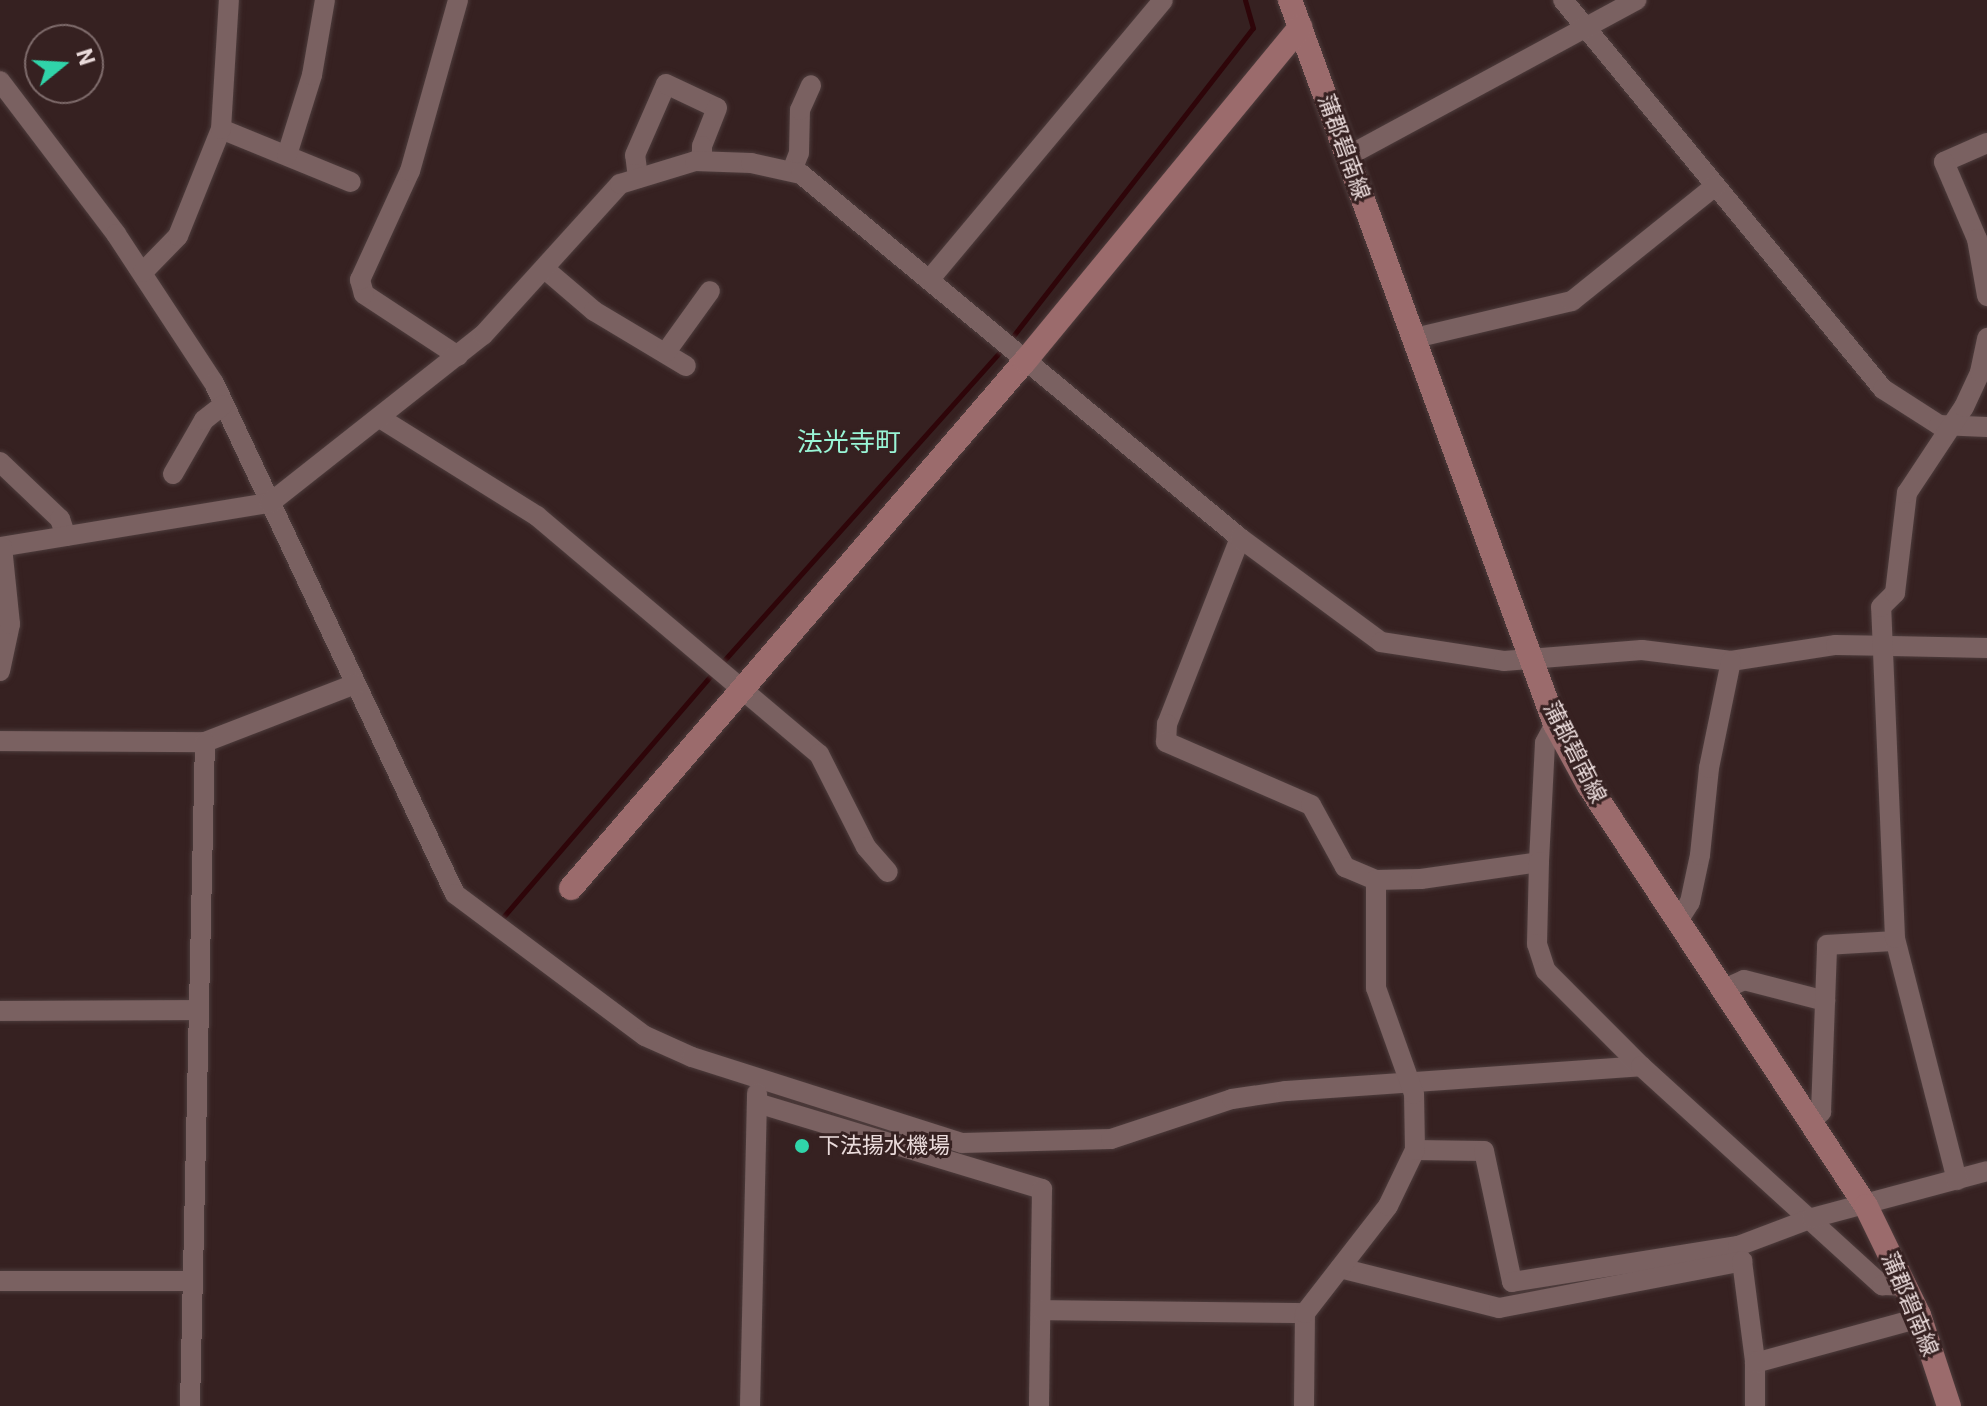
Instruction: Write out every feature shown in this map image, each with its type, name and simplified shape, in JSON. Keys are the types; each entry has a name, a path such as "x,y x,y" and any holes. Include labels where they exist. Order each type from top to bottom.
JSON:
{"main road":[{"name":"蒲郡碧南線","path":"1290,0 1555,724 1589,786 1866,1206 1920,1318 1949,1406"},
{"path":"571,888 1025,361 1300,27"}],"street":[{"path":"143,272 178,236 221,129 229,0"},
{"path":"287,155 312,75 325,0"},
{"path":"458,0 410,171 360,280 364,294 458,356"},
{"path":"930,279 1163,0"},
{"path":"1563,0 1883,389 1912,410 1949,426 1987,427"},
{"path":"1348,156 1587,31 1637,0"},
{"path":"0,81 181,326 248,448 270,503 447,878 465,904 645,1036 757,1077 962,1143 1111,1139 1232,1099 1641,1066"},
{"path":"638,178 635,155 666,84 717,108 702,146 702,161"},
{"path":"792,171 799,153 800,110 811,85"},
{"path":"221,129 351,182"},
{"path":"1987,143 1944,162 1977,239 1987,296"},
{"path":"0,671 10,624 1,547 270,503 458,356 546,270 620,184 702,161 801,174 1240,538 1381,642 1504,661 1642,650 1731,661 1883,643 1987,648"},
{"path":"1415,338 1572,301 1715,186"},
{"path":"546,270 594,311 686,366"},
{"path":"666,352 710,291"},
{"path":"1957,1180 1895,941 1881,607 1895,593 1907,493 1980,372 1987,338"},
{"path":"173,474 204,420 223,405"},
{"path":"380,418 537,516 819,754 866,847 888,872"},
{"path":"0,462 60,519 66,536"},
{"path":"1240,538 1167,724 1166,742 1311,805 1345,867 1376,880 1421,879 1539,862"},
{"path":"1678,921 1690,902 1700,855 1709,768 1731,661"},
{"path":"0,741 205,742 355,684"},
{"path":"1555,724 1545,743 1539,862 1537,944 1546,971 1641,1066 1882,1285 1905,1286"},
{"path":"190,1406 205,742"},
{"path":"1304,1406 1305,1313 1388,1206 1415,1150 1414,1094 1376,988 1376,880"},
{"path":"1810,1123 1821,1112 1827,945 1895,941"},
{"path":"1722,990 1744,980 1825,1001"},
{"path":"0,1011 198,1010"},
{"path":"750,1406 757,1077"},
{"path":"757,1103 1042,1189 1039,1406"},
{"path":"1415,1150 1484,1151 1512,1282 1738,1246 1818,1225 1866,1206 1987,1171"},
{"path":"1340,1268 1499,1308 1742,1261 1755,1363 1755,1406"},
{"path":"0,1281 192,1281"},
{"path":"1041,1310 1305,1313"},
{"path":"1755,1363 1920,1318"}],"waterway":[{"path":"1010,340 1253,28 1245,0"},
{"path":"720,665 1004,347"},
{"path":"504,916 714,672"}],"place":[{"name":"下法揚水機場","path":"802,1146"}],"district":[{"name":"法光寺町","path":"849,443"}]}
